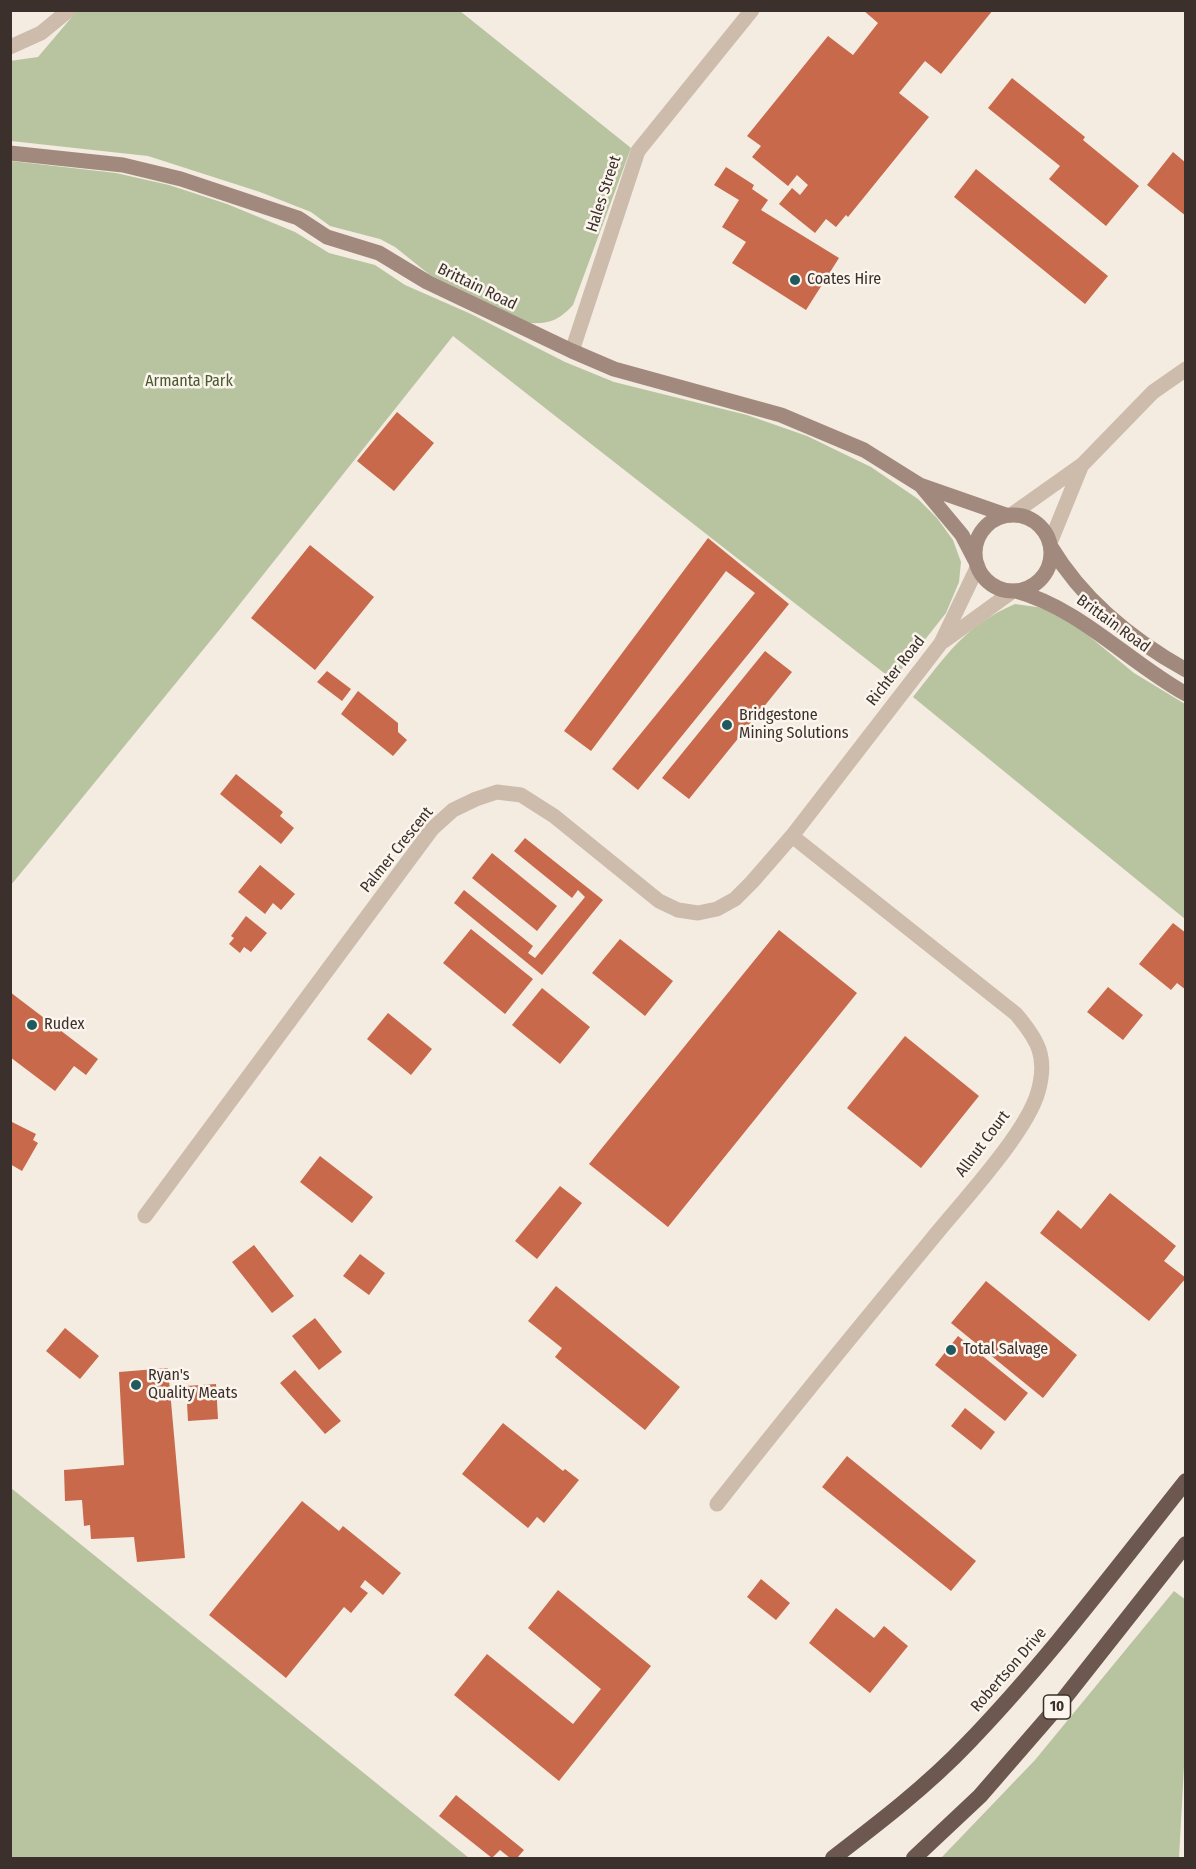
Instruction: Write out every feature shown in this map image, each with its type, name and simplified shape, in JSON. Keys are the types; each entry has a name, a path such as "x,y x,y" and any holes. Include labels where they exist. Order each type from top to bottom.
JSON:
{"highway":[{"name":"Robertson Drive","path":"833,1858 901,1806 967,1744 1038,1666 1185,1481"},
{"name":"10","path":"914,1858 980,1796 1059,1705 1185,1544"}],"main road":[{"name":"Brittain Road","path":"10,153 123,165 181,179 298,218 327,237 379,253 427,282 614,369 781,415 864,450 920,484 1008,515"},
{"name":"Brittain Road","path":"920,484 962,535 977,565"},
{"path":"1008,515 1031,519 1040,525 1051,545 1047,572 1028,588 1014,591 991,584 977,565 975,551 984,528 1008,515"},
{"name":"Brittain Road","path":"1051,545 1076,584 1093,602 1152,650 1185,670"},
{"name":"Brittain Road","path":"1014,591 1035,596 1074,615 1150,672 1185,694"}],"street":[{"path":"10,47 41,33 69,10"},
{"name":"Hales Street","path":"572,351 638,151 752,10"},
{"path":"1008,515 1083,464 1153,392 1185,369"},
{"path":"1051,545 1083,464"},
{"name":"Richter Road","path":"792,836 941,643 977,565"},
{"name":"Richter Road","path":"941,643 1014,591"},
{"name":"Palmer Crescent","path":"144,1216 425,838 453,810 497,792 521,795 554,816 658,901 678,910 698,913 717,909 735,899 792,836"},
{"name":"Allnut Court","path":"717,1504 985,1174 1029,1114 1038,1094 1042,1075 1042,1056 1034,1035 1016,1014 792,836"}],"green space":[{"path":"77,11 460,11 631,148 573,305 554,320 529,323 430,275 395,247 380,239 330,226 311,212 260,192 148,156 11,141 10,61 38,57"},
{"name":"Armanta Park","path":"11,161 116,173 169,185 227,204 295,232 329,253 375,265 405,285 471,314 565,362 614,382 747,415 807,436 871,467 918,499 937,518 953,540 961,562 959,582 946,613 893,680 453,336 220,629 11,885"},
{"path":"1015,604 1044,608 1073,623 1134,673 1185,704 1185,919 913,697 969,632"},
{"path":"11,1488 469,1858 11,1858"},
{"path":"1174,1591 1186,1600 1186,1729 1179,1858 941,1858 1035,1760"}],"building":[{"path":"863,10 993,10 941,74 925,61 899,93 929,117 848,217 846,215 836,227 826,219 815,233 779,204 792,188 800,195 808,185 797,175 788,186 752,157 761,146 747,136 828,36 853,55 878,23"},
{"path":"1012,78 1085,137 1083,140 1139,186 1106,226 1049,179 1060,166 988,108"},
{"path":"1173,152 1186,163 1186,216 1147,185"},
{"path":"726,167 754,185 752,189 768,200 761,210 839,258 806,310 732,263 746,242 722,227 739,200 714,185"},
{"path":"976,169 1108,276 1085,304 954,197"},
{"path":"397,412 434,443 394,491 357,461"},
{"path":"708,538 789,604 638,790 612,769 755,593 726,571 591,751 564,731"},
{"path":"310,545 374,597 315,670 251,618"},
{"name":"Bridgestone Mining Solutions","path":"765,651 792,672 689,799 662,778"},
{"path":"327,671 351,689 342,701 317,682"},
{"path":"358,691 398,723 398,732 407,740 393,756 341,714"},
{"path":"236,774 283,812 280,816 294,828 281,844 220,794"},
{"path":"525,838 603,900 542,975 454,903 464,890 533,946 528,953 535,958 585,897 578,890 572,898 514,851"},
{"path":"492,853 557,906 537,931 472,878"},
{"path":"260,865 295,894 281,910 273,903 265,914 238,892"},
{"path":"246,916 267,933 251,952 244,947 240,953 229,944 234,938 231,936"},
{"path":"1173,923 1186,933 1186,990 1177,983 1171,990 1139,964"},
{"path":"471,929 533,979 505,1014 443,963"},
{"path":"779,930 857,993 668,1227 589,1164"},
{"path":"620,939 673,981 645,1016 592,973"},
{"path":"1108,987 1143,1015 1123,1040 1087,1012"},
{"path":"542,988 590,1027 560,1064 512,1025"},
{"name":"Rudex","path":"10,992 98,1059 86,1075 74,1066 55,1091 10,1057"},
{"path":"388,1013 432,1049 411,1075 367,1039"},
{"path":"905,1036 979,1096 921,1168 847,1108"},
{"path":"10,1121 36,1134 33,1140 38,1143 22,1171 10,1164"},
{"path":"320,1156 373,1197 352,1223 300,1182"},
{"path":"560,1186 582,1203 537,1259 515,1241"},
{"path":"1110,1193 1176,1246 1164,1261 1186,1278 1149,1321 1040,1233 1058,1210 1081,1229"},
{"path":"254,1245 294,1296 272,1313 232,1262"},
{"path":"360,1254 385,1273 369,1295 343,1276"},
{"path":"986,1281 1077,1355 1043,1398 951,1323"},
{"path":"556,1286 680,1387 645,1430 555,1357 562,1348 528,1321"},
{"path":"315,1318 342,1352 319,1370 292,1336"},
{"path":"65,1328 99,1356 80,1379 46,1351"},
{"path":"958,1336 1028,1393 1005,1421 935,1365"},
{"path":"168,1368 185,1558 137,1562 134,1537 91,1539 90,1525 84,1526 82,1500 65,1501 64,1470 124,1465 119,1372"},
{"path":"295,1370 341,1421 325,1434 280,1383"},
{"path":"216,1384 218,1419 188,1421 186,1386"},
{"path":"965,1408 995,1432 981,1450 951,1426"},
{"path":"503,1423 563,1471 565,1469 579,1480 544,1523 537,1517 528,1528 462,1474"},
{"path":"847,1456 976,1561 951,1591 822,1487"},
{"path":"302,1501 339,1531 343,1526 401,1573 383,1595 365,1580 360,1587 368,1593 351,1613 344,1607 286,1678 209,1615"},
{"path":"761,1579 790,1603 776,1620 747,1597"},
{"path":"558,1590 651,1666 559,1781 454,1695 487,1654 573,1724 601,1689 528,1628"},
{"path":"836,1608 874,1638 884,1626 908,1646 870,1693 809,1643"},
{"path":"456,1795 524,1850 517,1858 510,1858 500,1850 492,1858 439,1816"}],"place":[{"name":"Coates Hire","path":"795,280"},
{"name":"Bridgestone Mining Solutions","path":"727,725"},
{"name":"Rudex","path":"32,1025"},
{"name":"Total Salvage","path":"951,1350"},
{"name":"Ryan's Quality Meats","path":"136,1385"}]}
